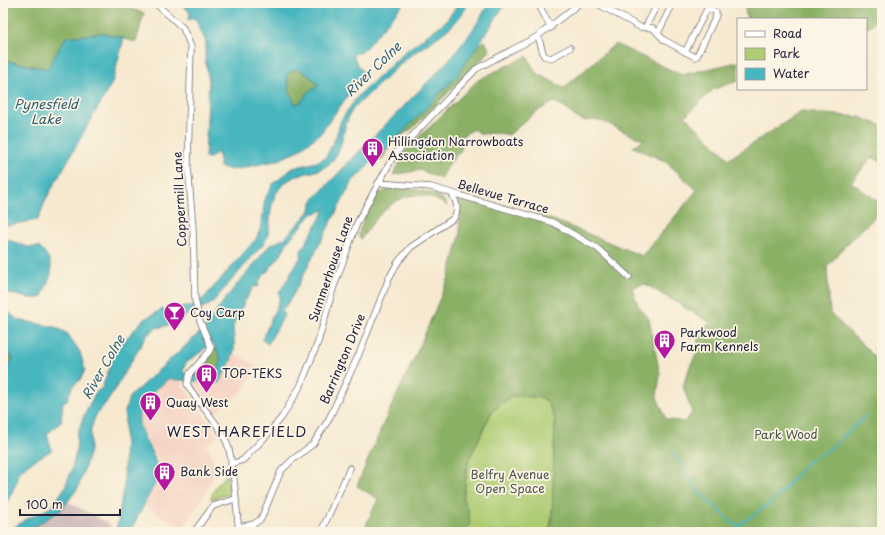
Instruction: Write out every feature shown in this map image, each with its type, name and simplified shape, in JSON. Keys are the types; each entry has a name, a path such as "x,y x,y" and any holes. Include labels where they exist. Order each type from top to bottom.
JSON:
{"street":[{"name":"Coppermill Lane","path":"155,3 183,28 191,47 188,166 195,302 201,324 211,347 209,352 193,368 189,375 188,381 193,395 219,429 227,446 231,464 239,530"},
{"name":"Summerhouse Lane","path":"231,464 243,460 268,435 282,417 301,385 318,342 333,289 357,223 394,155 476,69 551,28 580,3"},
{"path":"596,3 640,27 646,26 658,33 664,40 685,52 691,55 697,56 716,16 716,12 713,8 709,8 706,11 685,52"},
{"path":"646,26 658,3"},
{"path":"658,33 673,3"},
{"path":"540,7 551,28"},
{"path":"538,36 544,56 551,58 570,48"},
{"name":"Bellevue Terrace","path":"378,183 432,188 552,222 597,248 629,277"},
{"name":"Barrington Drive","path":"239,530 254,524 260,519 281,471 313,444 317,438 329,419 343,390 389,278 398,262 411,247 454,218 457,212 457,203 452,194"},
{"path":"321,532 350,468"},
{"path":"194,532 213,506 235,499"}],"shaded area":[{"path":"235,354 258,366 243,390 214,414 191,391 192,381 220,385"},
{"path":"168,379 179,380 218,436 206,446 211,452 215,470 210,484 183,528 145,506 160,478 160,468 157,458 141,428 140,413 143,405"},
{"path":"67,501 111,525 109,532 24,532 61,510"}],"green space":[{"path":"3,3 111,3 144,13 136,42 102,33 47,69 3,60"},
{"path":"744,3 882,3 880,15 867,28 867,18 747,18"},
{"path":"485,41 490,51 413,128 393,141 381,161 378,157 389,131 467,51"},
{"name":"Park Wood","path":"615,44 682,75 737,62 737,81 714,89 685,116 729,159 801,112 860,117 882,126 882,162 872,157 851,182 882,204 882,210 844,247 827,267 830,313 882,364 882,532 549,532 552,518 555,420 548,402 540,397 511,396 492,411 468,462 463,500 468,510 470,523 465,532 363,532 378,499 357,486 449,277 460,235 459,195 554,220 642,256 697,190 665,161 633,147 644,139 633,136 601,121 584,121 554,102 534,113 509,135 500,133 481,134 474,129 463,135 461,150 449,164 441,179 421,170 393,175 405,151 478,80 527,56 535,72 564,88","holes":["645,284 711,323 697,332 699,349 690,366 683,386 692,413 684,422 666,419 657,397 660,375 649,319 638,305 632,287"]},
{"path":"297,68 311,77 319,87 309,91 301,102 295,104 289,91 287,74"},
{"path":"391,188 432,193 444,200 447,206 433,198 421,195 409,196 398,200 378,217 361,239 358,235 365,215 378,194"},
{"path":"882,342 882,357 874,349"},
{"path":"215,347 221,361 216,375 202,377 192,375 212,353"},
{"path":"8,355 12,356 12,361 3,372 3,363"},
{"name":"Belfry Avenue Open Space","path":"511,396 540,397 548,402 555,420 552,518 549,532 466,532 470,523 463,500 468,462 492,411"},
{"path":"227,475 229,490 227,495 211,499 213,492 221,480"}],"water":[{"path":"178,3 404,3 361,53 356,53 353,56 360,69 365,72 320,134 299,150 279,160 233,170 220,167 218,152 210,158 205,158 209,81 205,59 206,42 195,18 188,20 190,13","holes":["297,68 311,77 319,86 309,91 301,102 295,104 289,91 287,74"]},
{"path":"459,3 468,3 457,21 441,35 406,59 352,111 345,126 339,151 335,158 329,164 317,171 296,176 289,180 277,192 272,204 269,230 265,242 211,304 188,314 178,323 156,328 147,335 109,399 96,415 91,428 90,451 78,488 61,510 24,532 10,532 14,527 23,521 52,507 65,487 72,469 76,452 77,434 95,393 102,388 115,351 144,319 161,310 194,305 204,298 256,239 261,227 265,199 273,184 293,168 317,162 326,157 336,137 341,120 358,96 406,51 445,22"},
{"path":"489,3 506,3 458,75 381,155 375,158 352,182 293,295 282,311 285,314 268,344 262,340 279,301 279,293 302,255 300,253 325,210 312,214 288,241 280,256 259,281 258,287 254,286 252,289 234,323 234,344 232,357 219,383 168,379 142,406 139,415 139,423 155,459 158,478 130,532 116,532 124,484 125,412 129,397 206,327 225,299 269,246 285,238 309,212 313,200 356,154 449,60 480,19","holes":["212,343 220,358 220,366 216,375 190,376 183,372 185,364"]},
{"name":"Pynesfield Lake","path":"102,33 124,38 112,83 46,199 38,220 3,226 3,60 47,69 66,37"},
{"path":"3,238 27,247 39,247 49,260 51,266 50,277 41,298 29,298 3,292"},
{"path":"3,307 18,320 55,327 68,334 80,352 85,370 80,380 72,387 67,400 63,402 61,422 47,434 52,450 28,464 17,474 17,482 3,510 3,372 12,361 12,356 8,355 3,363"}],"waterway":[{"path":"738,526 773,501 809,461 827,451 866,416"},
{"path":"672,452 700,493 733,523 746,532"}],"place":[{"name":"Hillingdon Narrowboats Association","path":"372,168"},
{"name":"Coy Carp","path":"175,332"},
{"name":"Parkwood Farm Kennels","path":"665,360"},
{"name":"TOP-TEKS","path":"207,394"},
{"name":"Quay West","path":"151,422"},
{"name":"Bank Side","path":"165,492"}],"district":[{"name":"WEST HAREFIELD","path":"237,432"}],"water label":[{"name":"River Colne","path":"373,69"},
{"name":"River Colne","path":"103,367"}]}
